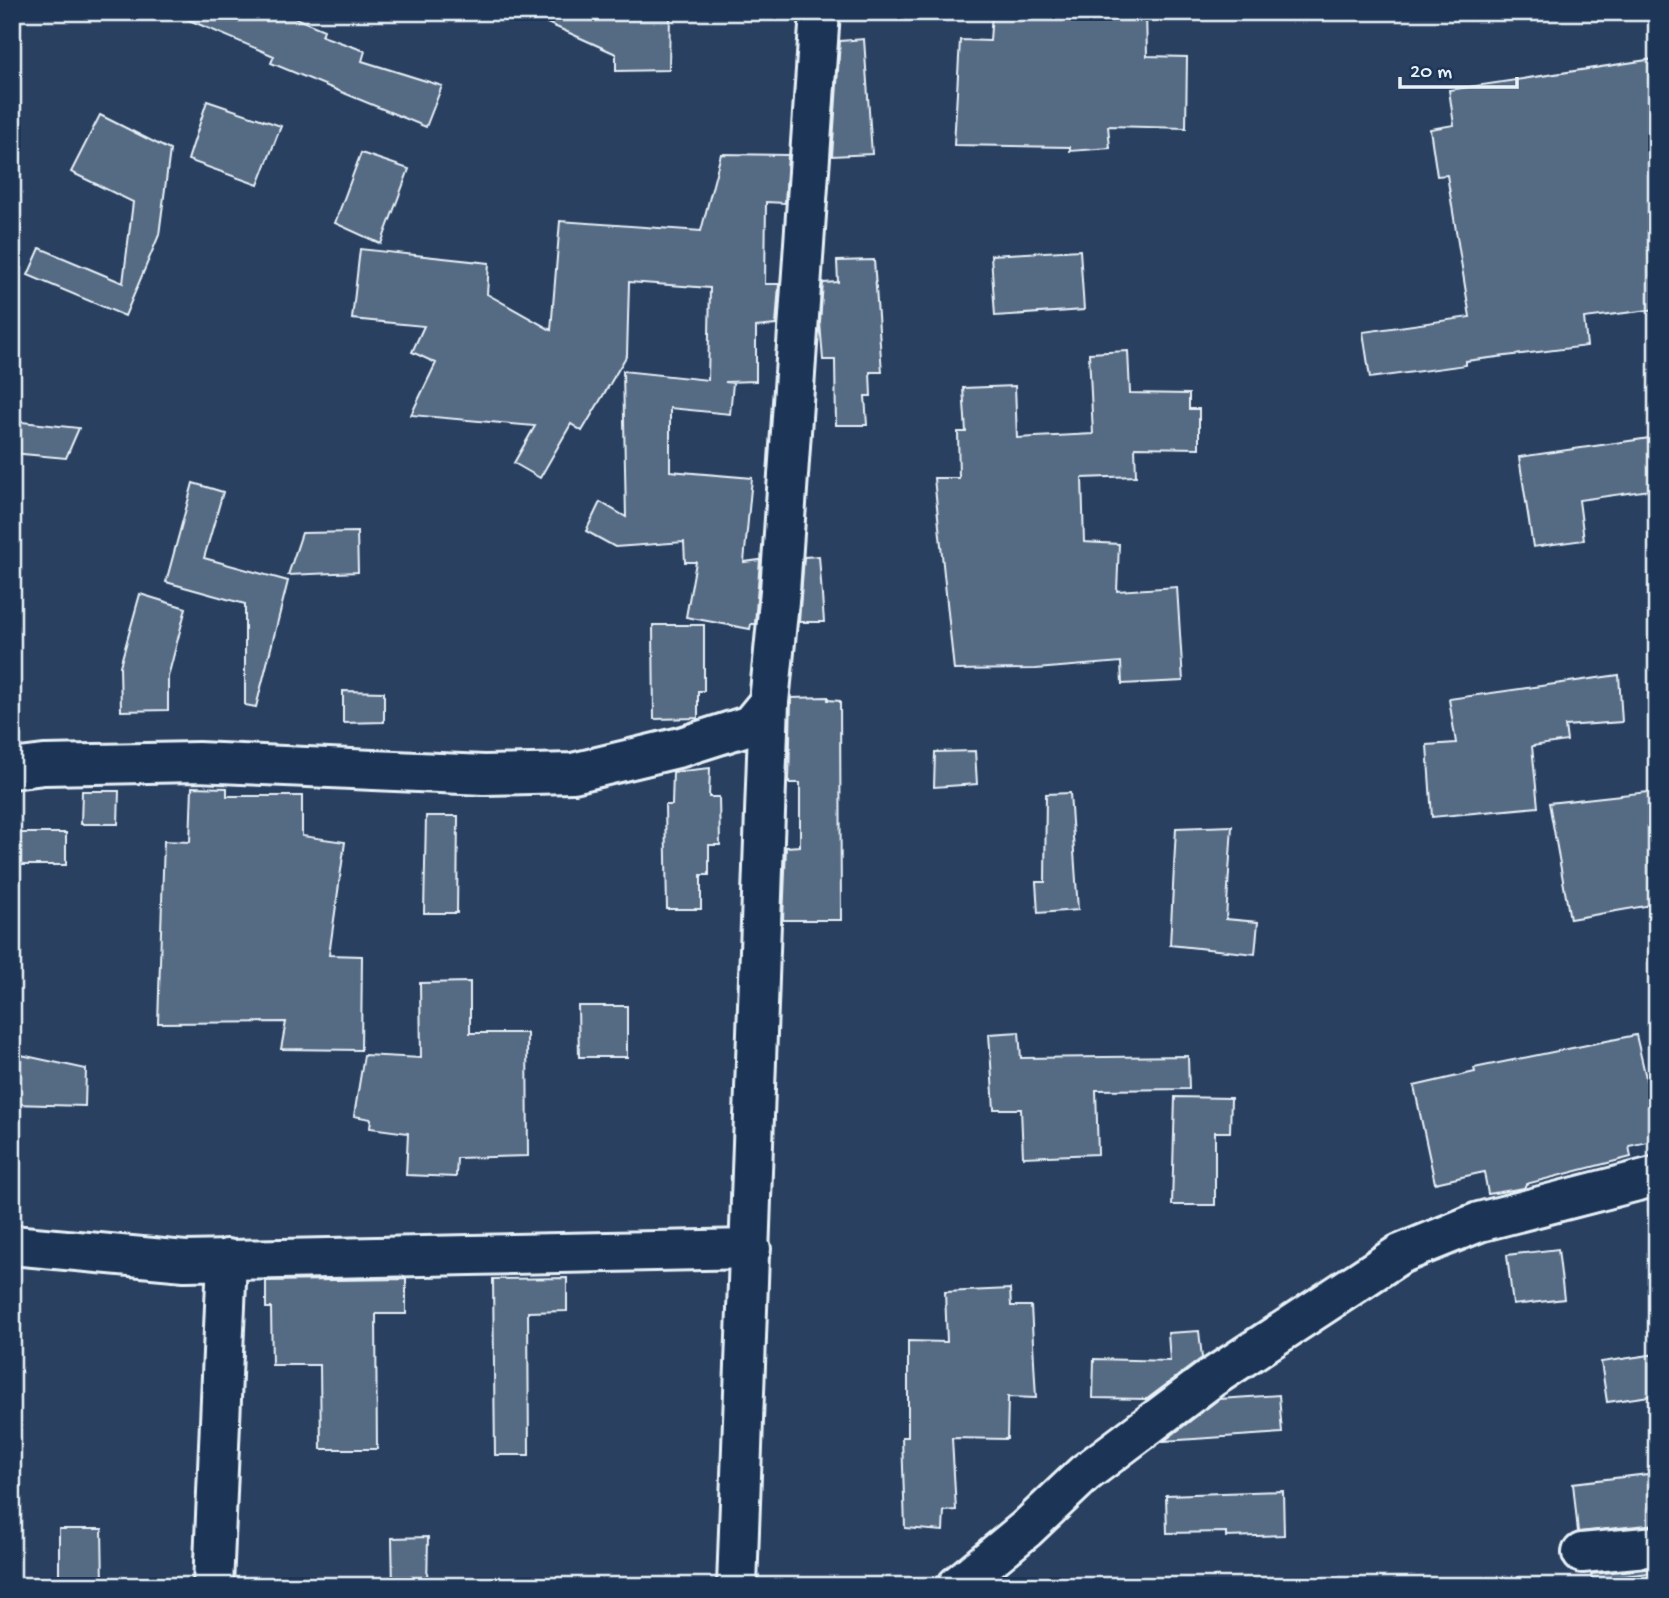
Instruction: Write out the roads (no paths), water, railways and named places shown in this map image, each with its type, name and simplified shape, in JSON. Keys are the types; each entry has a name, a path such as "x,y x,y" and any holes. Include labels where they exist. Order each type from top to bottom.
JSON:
{"street":[{"path":"737,1586 769,702 780,591 820,12"},
{"path":"12,769 44,765 198,762 484,775 573,773 681,747 750,725 769,702"},
{"path":"957,1586 1026,1530 1085,1473 1189,1394 1400,1254 1479,1222 1657,1176"},
{"path":"12,1245 185,1261 751,1249"},
{"path":"214,1586 227,1259"},
{"path":"1582,1553 1657,1546"}]}
